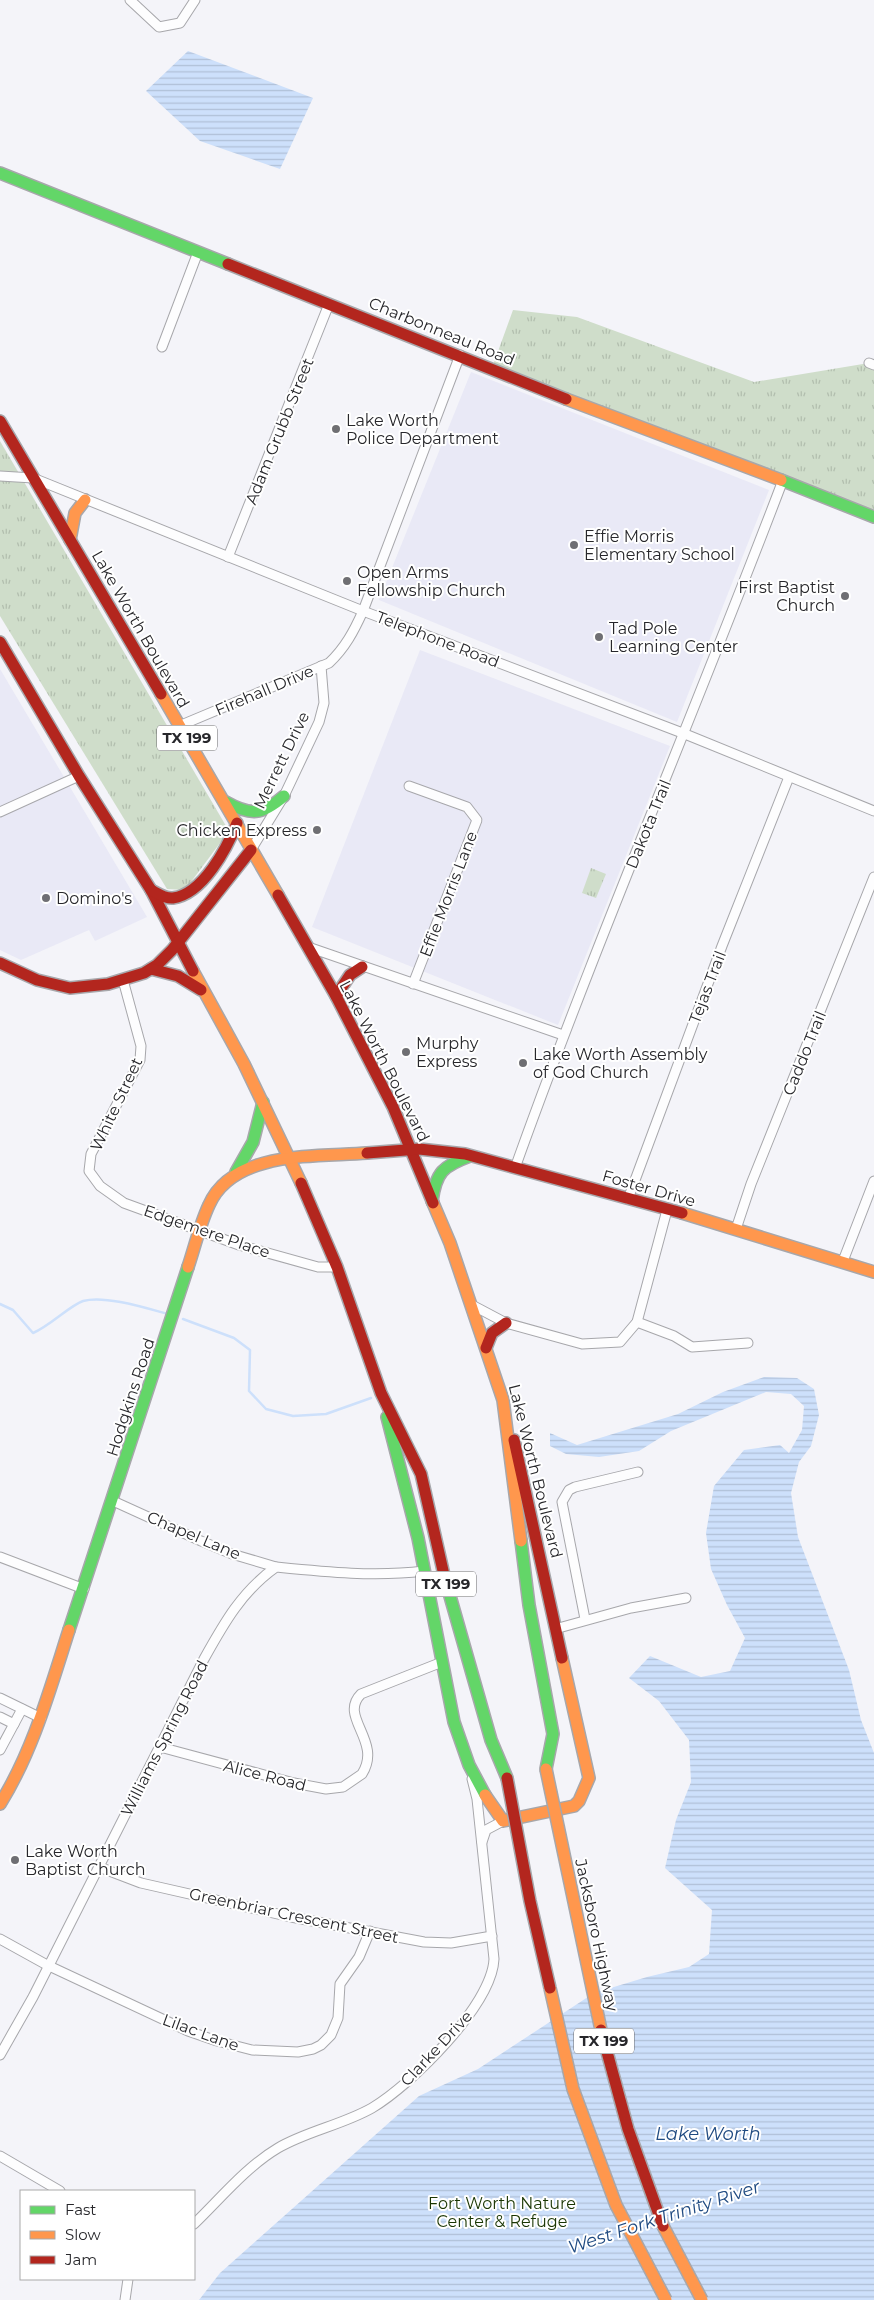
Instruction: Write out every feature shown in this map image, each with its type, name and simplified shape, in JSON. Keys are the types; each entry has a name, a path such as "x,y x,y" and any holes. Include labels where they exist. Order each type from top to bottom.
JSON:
{"main road":[{"name":"Charbonneau Road","path":"0,173 610,416 783,480 874,517"},
{"name":"Lake Worth Boulevard","path":"0,422 179,726 226,802 251,850 336,996 366,1053 412,1149 472,1305 503,1400 524,1478 589,1778 579,1801 574,1806 503,1821"},
{"path":"70,540 74,514 78,506 85,500"},
{"name":"TX 199","path":"0,642 78,776 151,890 177,944 263,1102 291,1159 337,1267 381,1393 402,1472 424,1571 454,1722 468,1765 485,1796 503,1821"},
{"path":"226,802 240,810 261,812 271,807 284,796"},
{"path":"151,890 170,899 184,896 196,886 227,849 237,823"},
{"name":"Merrett Drive","path":"0,963 29,978 62,987 92,988 123,980 151,969 166,957 177,944 251,850"},
{"path":"336,996 350,975 362,967"},
{"path":"151,969 166,971 189,981 205,994"},
{"path":"236,1172 253,1142 263,1102"},
{"name":"Foster Drive","path":"412,1149 439,1150 470,1156 667,1210 843,1261 874,1272"},
{"name":"Hodgkins Road","path":"0,1804 24,1760 41,1718 209,1204 218,1190 236,1172 259,1165 291,1159 412,1149"},
{"path":"432,1201 434,1184 443,1168 449,1163 470,1156"},
{"path":"486,1348 489,1336 493,1330 506,1323"},
{"name":"TX 199","path":"381,1393 421,1474 449,1599 491,1740 507,1778 532,1911 572,2089 616,2205 666,2300"},
{"name":"Jacksboro Highway","path":"503,1400 529,1605 553,1734 546,1769 583,1954 616,2094 640,2170 686,2275 702,2300"}],"street":[{"path":"130,0 159,27 180,23 195,0"},
{"path":"162,347 198,252"},
{"name":"Adam Grubb Street","path":"228,557 329,304"},
{"path":"321,666 329,663 339,654 353,632 460,355"},
{"name":"Telephone Road","path":"0,476 33,478 362,611 685,734 874,811"},
{"name":"Dakota Trail","path":"515,1168 563,1035 685,734 783,480"},
{"name":"Firehall Drive","path":"179,726 321,666"},
{"name":"Merrett Drive","path":"251,850 284,796 323,710 324,695 321,666"},
{"path":"0,812 78,776"},
{"name":"Tejas Trail","path":"628,1199 722,946 789,777"},
{"name":"Effie Morris Lane","path":"410,786 467,807 477,820 413,984"},
{"name":"Caddo Trail","path":"736,1230 751,1184 874,877"},
{"path":"308,946 362,967 563,1035"},
{"name":"White Street","path":"89,1171 91,1154 140,1060 141,1046 123,980"},
{"name":"Edgemere Place","path":"89,1171 100,1186 124,1203 239,1245 318,1266 337,1267"},
{"path":"843,1261 874,1181"},
{"path":"472,1305 506,1323 591,1345 620,1342 637,1322 667,1210"},
{"path":"637,1322 674,1336 692,1347 748,1343"},
{"path":"585,1619 562,1502 569,1490 575,1487 638,1472"},
{"name":"Chapel Lane","path":"113,1501 201,1541 276,1567"},
{"path":"0,1557 84,1588"},
{"path":"276,1567 329,1573 387,1575 424,1571"},
{"name":"Williams Spring Road","path":"0,2055 227,1618 253,1586 276,1567"},
{"path":"555,1628 585,1619 686,1598"},
{"name":"Alice Road","path":"160,1747 294,1783 326,1789 343,1787 362,1774 369,1754 364,1733 354,1716 357,1699 362,1694 442,1662"},
{"path":"0,1698 41,1718"},
{"path":"0,1750 22,1709"},
{"path":"0,1717 14,1724"},
{"name":"Clarke Drive","path":"195,2223 266,2156 280,2147 338,2125 373,2108 414,2076 461,2026 476,2005 494,1966 477,1799 468,1765"},
{"path":"482,1847 486,1830 494,1824 503,1821"},
{"name":"Greenbriar Crescent Street","path":"99,1867 141,1883 291,1916 433,1944 460,1942 492,1936"},
{"name":"Lilac Lane","path":"0,1939 47,1966 117,1999 217,2041 252,2050 298,2052 321,2045 330,2034 338,2018 340,1984 359,1957 370,1932"},
{"path":"0,2156 58,2190"},
{"path":"125,2300 128,2280"}],"shaded area":[{"name":"Effie Morris Elementary School","path":"471,372 769,490 677,722 379,600"},
{"path":"420,650 670,746 558,1025 312,927"},
{"path":"0,669 147,917 95,941 89,930 21,960 0,950"}],"green space":[{"path":"513,310 577,317 754,382 869,363 874,365 874,517 492,368"},
{"path":"0,441 229,831 185,890 167,889 0,616"},
{"path":"591,868 606,874 596,898 582,893"}],"water":[{"path":"188,51 313,98 280,169 200,141 146,91"},
{"name":"Lake Worth","path":"764,1377 797,1378 814,1389 819,1415 811,1446 799,1462 791,1493 798,1537 849,1670 861,1720 874,1753 874,2300 199,2300 220,2273 419,2096 478,2069 594,1993 689,1967 709,1954 712,1910 665,1868 676,1820 691,1782 689,1740 659,1701 629,1678 650,1656 701,1677 730,1671 745,1638 727,1605 711,1569 706,1533 714,1486 744,1450 780,1445 789,1453 802,1430 804,1406 791,1394 766,1392 671,1431 639,1451 599,1457 566,1454 550,1446 550,1433 577,1445 678,1414 723,1392"}],"waterway":[{"path":"0,1304 13,1310 33,1333 83,1301 114,1301 168,1314"},
{"path":"183,1319 234,1338 250,1350 249,1391 266,1409 293,1416 326,1414 371,1398"}],"traffic: fast":[{"path":"0,173 228,264"},
{"path":"781,480 874,517"},
{"path":"226,802 243,810 256,811 269,807 284,796"},
{"path":"236,1172 253,1142 263,1102"},
{"path":"432,1201 436,1183 442,1171 453,1163 470,1156"},
{"path":"69,1630 188,1267"},
{"path":"387,1417 418,1538 454,1722 469,1765 485,1795"},
{"path":"521,1541 529,1605 553,1734 546,1769"},
{"path":"444,1575 491,1740 507,1778"}],"traffic: slow":[{"path":"566,399 781,480"},
{"path":"70,540 75,513 85,500"},
{"path":"161,694 278,895"},
{"path":"193,971 244,1064 301,1183"},
{"path":"188,1267 209,1205 221,1187 237,1174 256,1165 278,1160 367,1153"},
{"path":"433,1203 450,1243 503,1400 521,1541"},
{"path":"682,1213 874,1272"},
{"path":"0,1804 12,1784 31,1741 48,1697 69,1630"},
{"path":"485,1795 503,1821 574,1806 579,1801 589,1778 562,1658"},
{"path":"546,1769 601,2030"},
{"path":"550,1988 573,2089 616,2205 666,2300"},
{"path":"663,2226 702,2300"}],"traffic: jam":[{"path":"228,264 566,399"},
{"path":"0,421 161,694"},
{"path":"0,642 79,776 151,890 193,971"},
{"path":"151,890 164,897 173,898 184,895 194,888 204,879 220,857 237,823"},
{"path":"0,963 37,980 70,988 108,984 144,973 157,965 172,950 251,850"},
{"path":"278,895 336,996 393,1107 433,1203"},
{"path":"336,996 350,975 362,967"},
{"path":"151,969 178,976 201,990"},
{"path":"367,1153 419,1149 465,1154 682,1213"},
{"path":"301,1183 337,1267 381,1393 421,1474 444,1575"},
{"path":"486,1348 492,1333 506,1323"},
{"path":"514,1440 562,1658"},
{"path":"507,1778 530,1901 550,1988"},
{"path":"601,2030 628,2129 663,2226"}],"place":[{"name":"Lake Worth Police Department","path":"336,429"},
{"name":"Effie Morris Elementary School","path":"574,545"},
{"name":"Open Arms Fellowship Church","path":"347,581"},
{"name":"First Baptist Church","path":"845,596"},
{"name":"Tad Pole Learning Center","path":"599,637"},
{"name":"Chicken Express","path":"317,830"},
{"name":"Domino's","path":"46,898"},
{"name":"Murphy Express","path":"406,1052"},
{"name":"Lake Worth Assembly of God Church","path":"523,1063"},
{"name":"Lake Worth Baptist Church","path":"15,1860"}],"park label":[{"name":"Fort Worth Nature Center & Refuge","path":"502,2212"}],"water label":[{"name":"West Fork Trinity River","path":"664,2217"}]}
